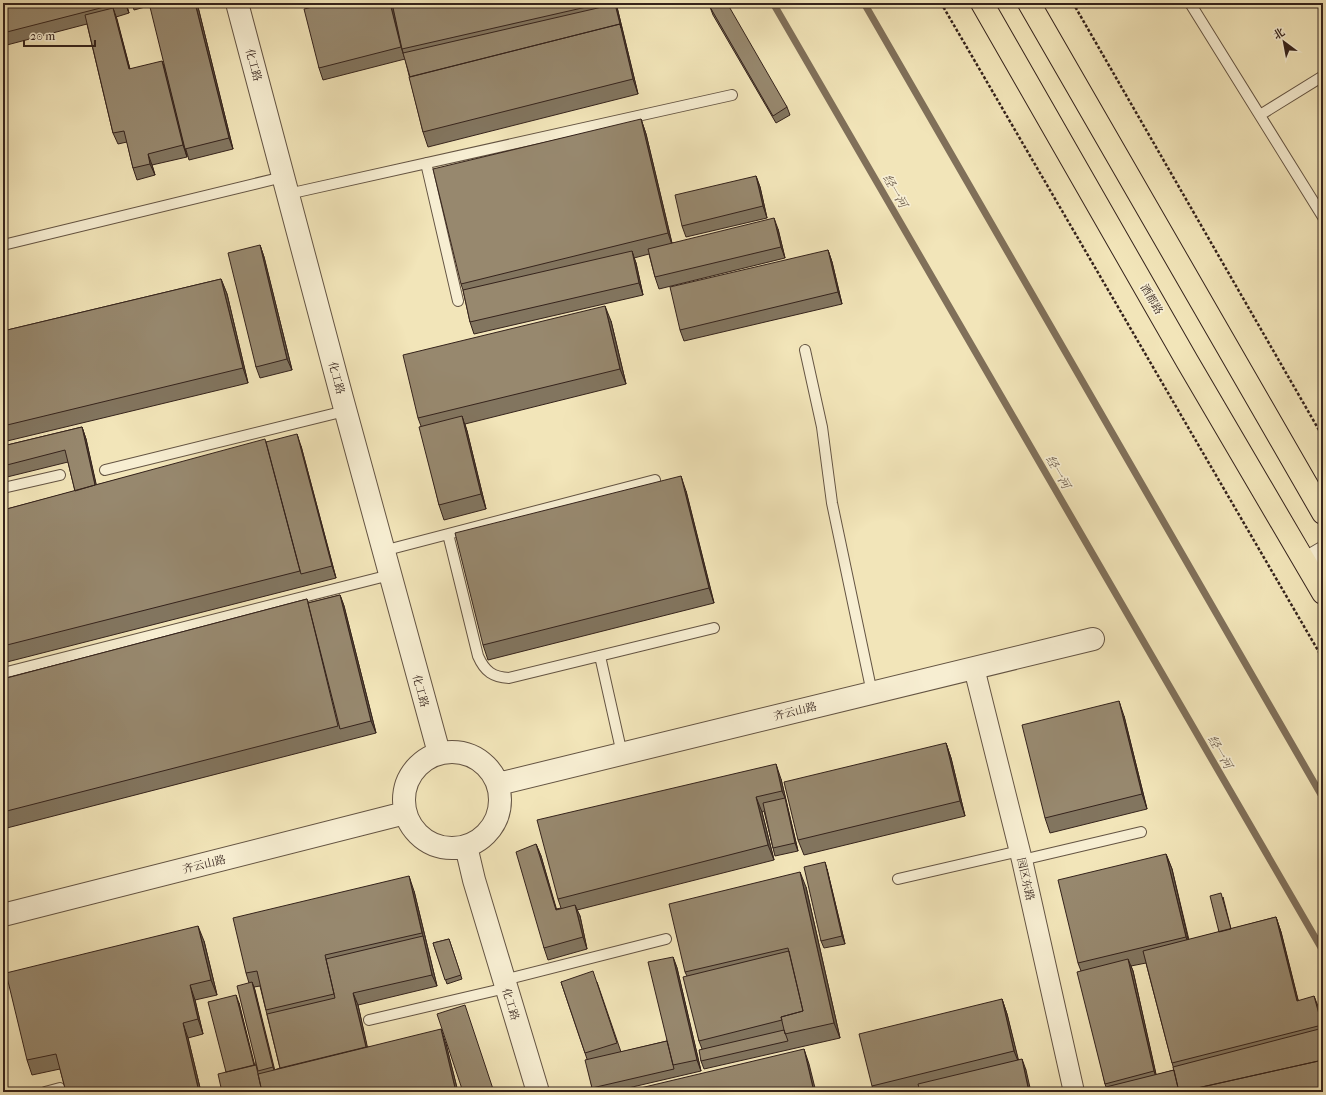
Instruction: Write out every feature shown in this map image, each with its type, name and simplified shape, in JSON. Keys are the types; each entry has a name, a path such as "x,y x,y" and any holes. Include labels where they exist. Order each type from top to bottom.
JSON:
{"main road":[{"name":"酒都路","path":"982,3 1191,368 1314,558 1323,593"},
{"path":"1029,3 1323,513"}],"street":[{"name":"化工路","path":"237,3 345,411 439,753"},
{"name":"齐云山路","path":"498,784 1093,639"},
{"name":"园区东路","path":"974,668 1021,856 1074,1092"},
{"path":"451,751 463,752 474,757 485,764 498,784 500,799 498,814 491,828 480,839 466,846 447,848 428,843 418,835 410,825 405,813 403,797 407,781 420,763 439,753 451,751"},
{"name":"齐云山路","path":"3,915 405,813"},
{"name":"化工路","path":"466,846 474,880 538,1092"}],"lane":[{"path":"1190,3 1323,217"},
{"path":"1260,115 1323,76"},
{"path":"3,245 286,186 426,163 732,95"},
{"path":"426,163 458,301"},
{"path":"805,350 822,427 832,503 872,693"},
{"path":"105,470 345,411"},
{"path":"3,488 60,475"},
{"path":"383,551 655,480"},
{"path":"448,534 478,656 483,667 490,674 509,678 714,628"},
{"path":"3,673 390,575"},
{"path":"600,656 622,754"},
{"path":"898,879 1141,832"},
{"path":"369,1020 666,939"},
{"path":"45,1092 60,1088"}],"path":[{"path":"941,3 1323,659"},
{"path":"1073,3 1323,437"}],"building":[{"path":"18,3 120,3 3,33 3,7"},
{"path":"166,3 195,3 229,138 185,149 150,7"},
{"path":"330,3 390,3 401,47 319,68 304,9"},
{"path":"392,3 604,3 402,49"},
{"path":"717,3 727,3 787,107 773,116 710,7"},
{"path":"615,4 620,24 410,77 403,53"},
{"path":"113,8 129,69 162,61 183,145 148,154 150,164 133,168 124,131 113,133 85,15"},
{"path":"620,24 633,79 423,132 409,77"},
{"path":"641,119 668,233 461,284 433,169"},
{"path":"756,176 763,206 682,226 675,195"},
{"path":"774,218 781,247 655,277 648,249"},
{"path":"260,245 287,359 256,367 228,253"},
{"path":"828,250 838,292 680,330 670,287"},
{"path":"632,251 639,283 470,322 463,290"},
{"path":"221,279 243,368 3,426 3,331"},
{"path":"605,306 620,369 418,418 403,355"},
{"path":"462,416 481,494 439,505 419,427"},
{"path":"82,427 95,485 75,491 65,450 3,466 3,446"},
{"path":"297,434 332,566 301,574 266,442"},
{"path":"265,439 300,571 3,646 3,510"},
{"path":"681,476 709,588 483,645 455,533"},
{"path":"340,595 371,721 340,729 308,603"},
{"path":"307,599 338,726 3,812 3,679"},
{"path":"1119,701 1142,794 1045,818 1022,725"},
{"path":"946,743 960,801 798,840 784,782"},
{"path":"776,764 782,791 756,797 768,845 558,899 537,820"},
{"path":"785,798 795,843 773,848 763,803"},
{"path":"536,844 556,910 575,905 583,937 544,948 516,852"},
{"path":"1166,854 1186,937 1078,963 1058,880"},
{"path":"825,862 842,936 821,941 804,867"},
{"path":"800,872 834,1023 785,1034 781,1017 803,1011 788,948 685,972 669,904"},
{"path":"409,876 422,933 325,955 334,994 266,1010 257,971 246,973 233,918"},
{"path":"1221,893 1231,929 1219,932 1210,896"},
{"path":"1276,917 1297,1001 1314,996 1322,1025 1172,1063 1143,951"},
{"path":"198,926 211,980 190,985 198,1019 183,1023 199,1092 66,1092 56,1054 27,1060 6,973"},
{"path":"423,936 432,975 353,993 366,1047 280,1068 267,1014 335,998 326,959"},
{"path":"449,939 461,975 445,980 433,943"},
{"path":"789,951 803,1011 781,1017 782,1020 699,1041 683,977"},
{"path":"673,957 697,1060 673,1065 648,962"},
{"path":"1128,959 1154,1071 1105,1084 1077,972"},
{"path":"593,971 617,1043 585,1053 561,982"},
{"path":"252,982 273,1067 258,1071 237,986"},
{"path":"236,995 254,1065 226,1072 208,1002"},
{"path":"1002,999 1014,1051 872,1086 859,1034"},
{"path":"465,1005 494,1092 463,1092 437,1014"},
{"path":"1323,1028 1323,1060 1179,1092 1173,1067"},
{"path":"441,1029 456,1092 262,1092 258,1074"},
{"path":"784,1030 788,1041 701,1061 699,1050"},
{"path":"667,1041 674,1069 592,1088 585,1060"},
{"path":"804,1049 814,1092 632,1092 632,1090"},
{"path":"1022,1059 1029,1092 920,1092 918,1084"},
{"path":"1323,1060 1323,1092 1180,1092"},
{"path":"256,1065 262,1092 222,1092 218,1074"},
{"path":"1174,1070 1179,1092 1107,1092 1106,1087"}],"waterway":[{"name":"经一河","path":"773,3 1323,951"},
{"name":"经一河","path":"864,3 1323,798"}]}
